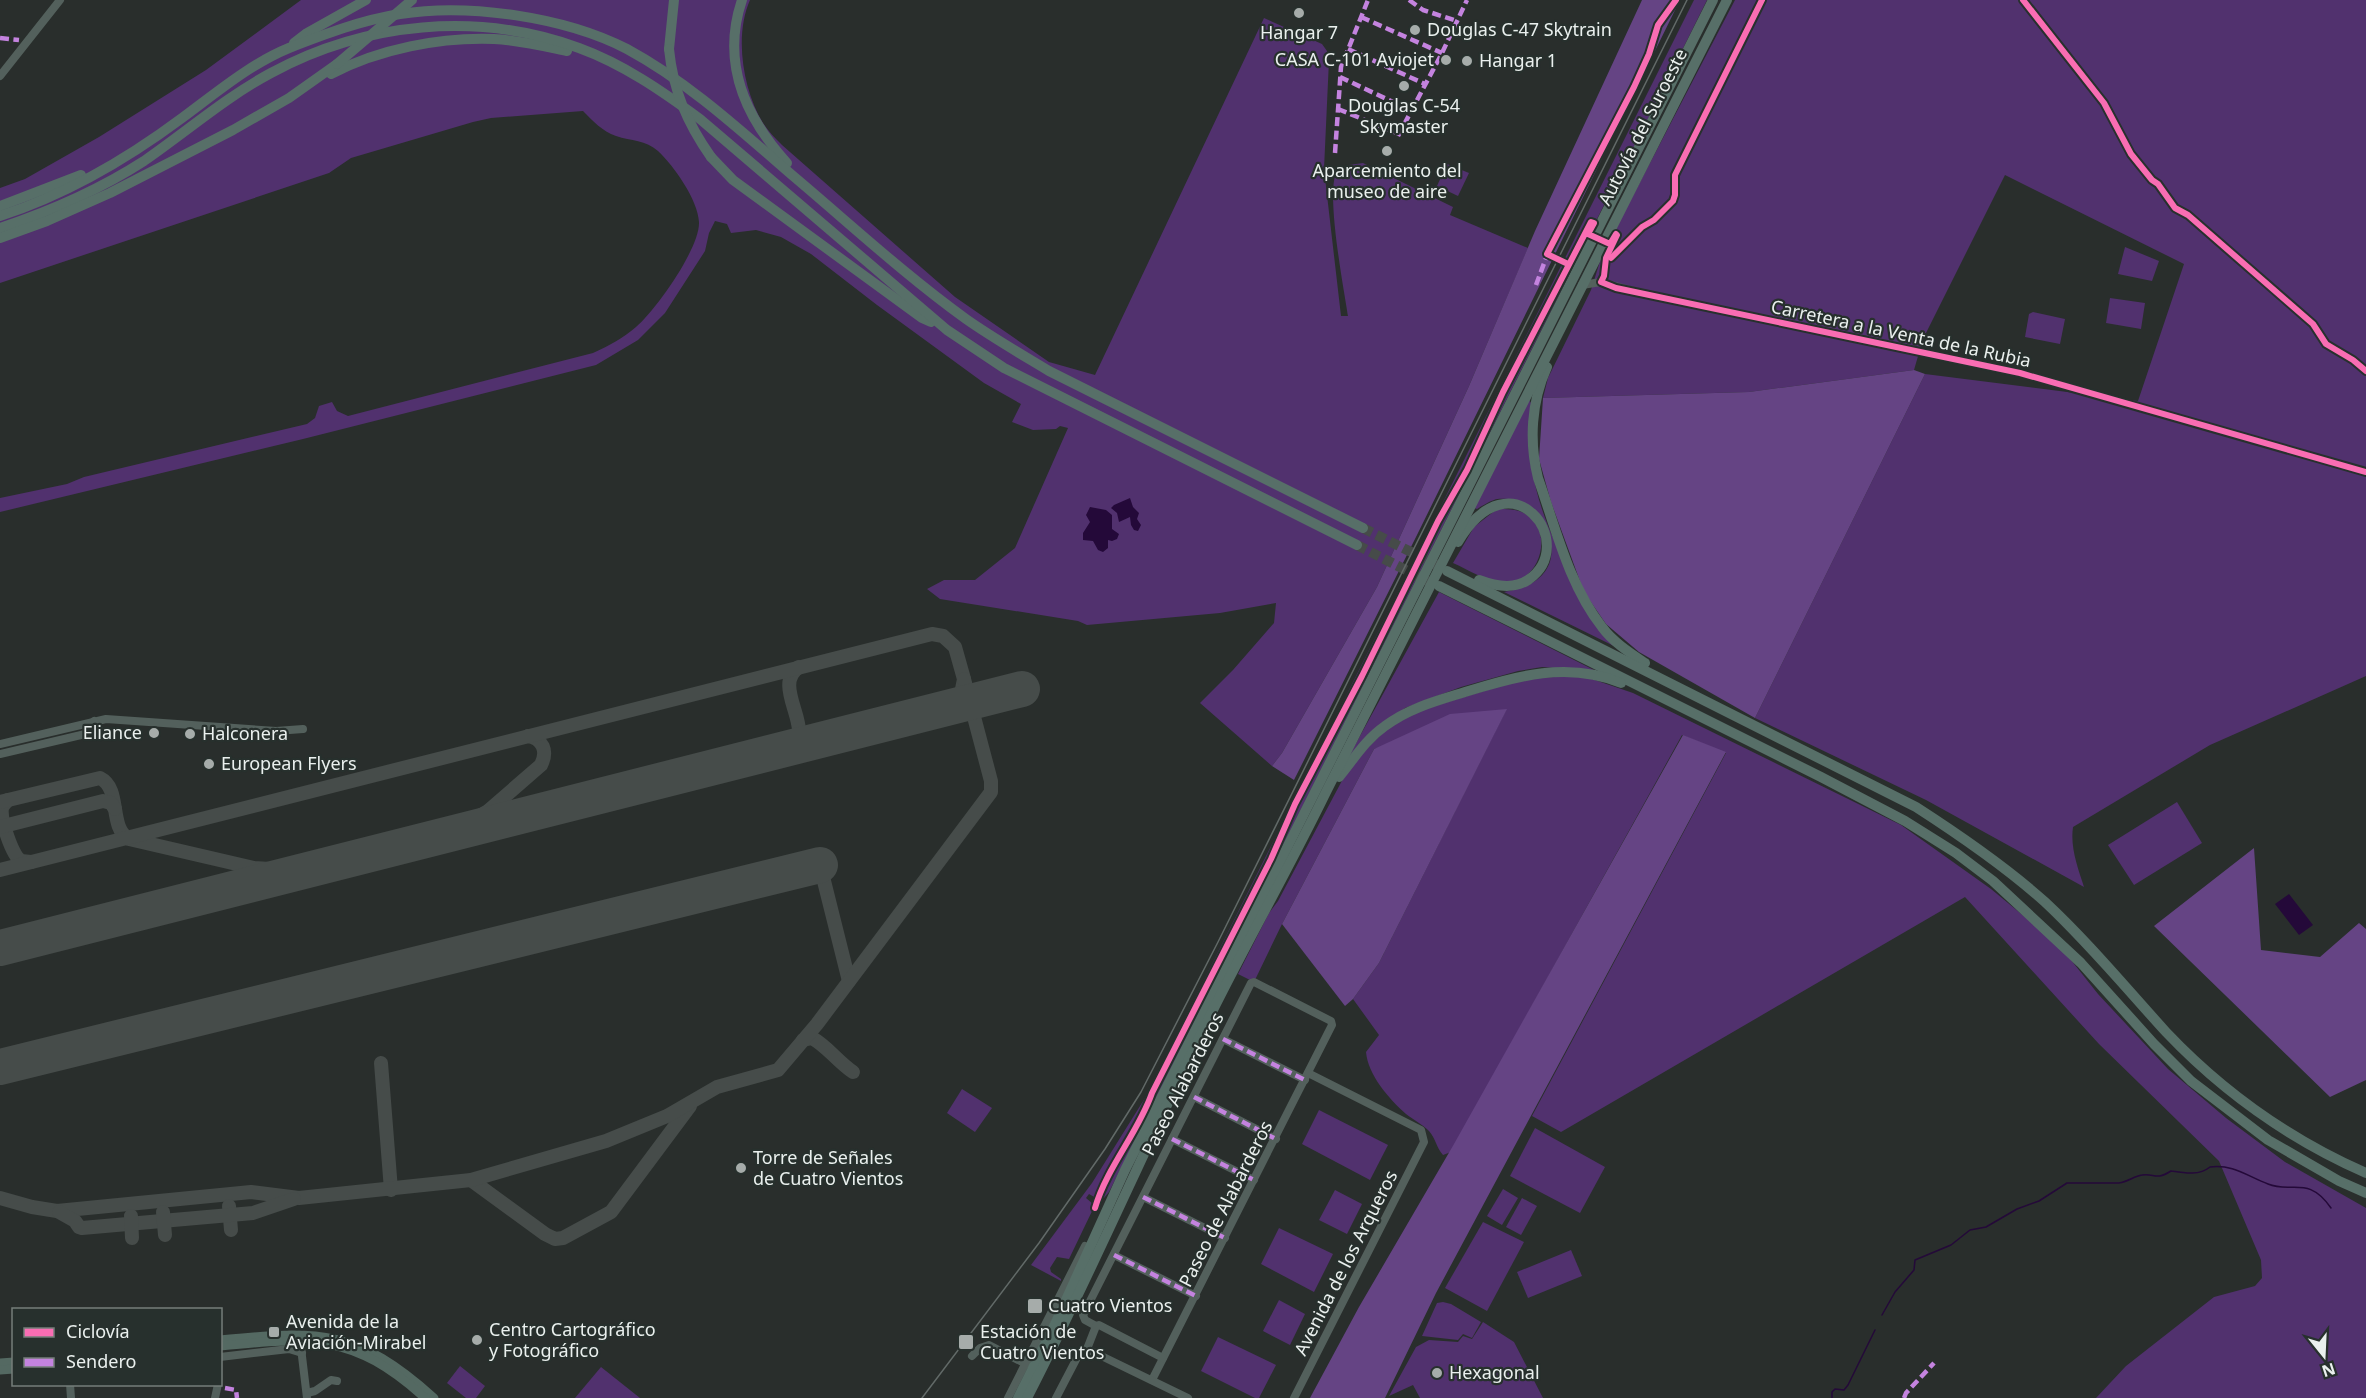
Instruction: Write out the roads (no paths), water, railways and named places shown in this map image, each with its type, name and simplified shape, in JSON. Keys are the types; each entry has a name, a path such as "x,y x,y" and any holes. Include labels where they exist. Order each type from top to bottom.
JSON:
{"highway":[{"path":"287,49 307,33 366,0"},
{"path":"290,98 337,64 412,0"},
{"path":"674,0 669,49 674,79 684,113 711,157 733,180 768,206 922,318 947,330"},
{"path":"742,0 736,33 736,60 738,80 745,103 765,139 786,162 818,189 838,213"},
{"name":"Autovía del Suroeste","path":"1018,1398 1056,1322 1113,1195 1200,1018 1713,0"},
{"name":"Autovía del Suroeste","path":"1027,1398 1209,1019 1727,0"},
{"path":"0,216 64,191 136,150 220,89 287,49 350,26 401,14 486,12 537,19 572,28 626,49 711,106 933,293 966,319 1010,348 1049,371 1364,528"},
{"path":"69,203 142,162 238,93 271,73 316,52 352,40 407,28 451,25 499,28 544,37 600,57 665,94 700,119 947,330 1004,368 1357,545"},
{"path":"0,238 89,203 233,130 355,63 402,49 450,41 494,39 600,57"},
{"path":"0,206 78,176 119,155 136,150"},
{"path":"0,228 95,195 180,156"},
{"path":"1574,302 1572,313 1544,373 1533,421 1534,460 1538,478 1581,595 1603,629 1628,651 1695,689 1717,705"},
{"path":"1390,664 1395,661 1465,530 1481,512 1496,505 1514,505 1531,513 1542,525 1546,541 1545,556 1539,571 1524,583 1507,586 1489,584 1473,577 1447,571 1916,807 1967,840 2045,902 2168,1034 2246,1102 2278,1126 2366,1173"},
{"path":"1439,586 1905,820 1956,853 1993,881 2081,963 2154,1044 2191,1081 2268,1140 2339,1181 2366,1193"},
{"path":"1328,788 1366,742 1403,714 1423,705 1498,682 1538,672 1566,671 1586,673 1645,691"},
{"path":"1036,1398 1077,1306 1077,1297"}],"main road":[{"path":"222,1340 342,1340 370,1351 434,1398"},
{"path":"222,1346 298,1341 329,1343 357,1352 381,1364 425,1398"}],"street":[{"path":"0,76 60,0"},
{"path":"1594,261 1596,273 1601,282"},
{"name":"Carretera a la Venta de la Rubia","path":"1582,285 1601,282 1652,296 2020,373 2366,472"},
{"path":"0,754 99,730 106,719"},
{"path":"0,744 106,719 276,731 303,729"},
{"path":"94,721 99,730"},
{"name":"Paseo Alabarderos","path":"1096,1326 1085,1320 1083,1315 1251,983 1254,982 1332,1022 1307,1077"},
{"path":"1223,1039 1307,1077"},
{"name":"Paseo de Alabarderos","path":"1152,1380 1307,1077"},
{"name":"Avenida de los Arqueros","path":"1294,1398 1424,1142 1420,1131 1307,1077"},
{"path":"1194,1096 1276,1139"},
{"path":"1172,1139 1254,1180"},
{"path":"1008,1398 1105,1205 1113,1195"},
{"path":"1143,1197 1225,1238"},
{"path":"1114,1255 1196,1296"},
{"path":"1056,1398 1080,1352 1087,1349 1096,1326 1099,1325 1163,1358"},
{"path":"298,1341 309,1395"},
{"path":"222,1357 298,1341"},
{"path":"298,1341 309,1395"},
{"path":"972,1356 980,1348 989,1345 1026,1364"},
{"path":"1087,1349 1188,1398"},
{"path":"309,1395 331,1380 337,1381"}],"waterway":[{"path":"1882,1315 1895,1292 1914,1270 1915,1260 1951,1245 1970,1230 1986,1227 2017,1209 2039,1201 2067,1183 2119,1183 2142,1175 2158,1176 2171,1171 2196,1173 2210,1167 2226,1167 2277,1187 2308,1189 2323,1198 2331,1208"},
{"path":"1832,1398 1832,1392 1835,1389 1844,1390 1848,1385 1875,1330"}],"tunnel":[{"path":"1363,528 1439,566"},
{"path":"1357,545 1429,582"}],"railway":[{"path":"922,1398 1039,1243 1105,1149 1141,1092 1687,0"}],"place":[{"name":"Hangar 7","path":"1299,13"},
{"name":"Douglas C-47 Skytrain","path":"1415,30"},
{"name":"CASA C-101 Aviojet","path":"1446,60"},
{"name":"Hangar 1","path":"1467,61"},
{"name":"Douglas C-54 Skymaster","path":"1404,86"},
{"name":"Aparcemiento del museo de aire","path":"1387,151"},
{"name":"Eliance","path":"154,733"},
{"name":"Halconera","path":"190,734"},
{"name":"European Flyers","path":"209,764"},
{"name":"Torre de Señales de Cuatro Vientos","path":"741,1168"},
{"name":"Cuatro Vientos","path":"1035,1306"},
{"name":"Avenida de la Aviación-Mirabel","path":"274,1332"},
{"name":"Centro Cartográfico y Fotográfico","path":"477,1340"},
{"name":"Estación de Cuatro Vientos","path":"966,1342"},
{"name":"Hexagonal","path":"1437,1373"}]}
